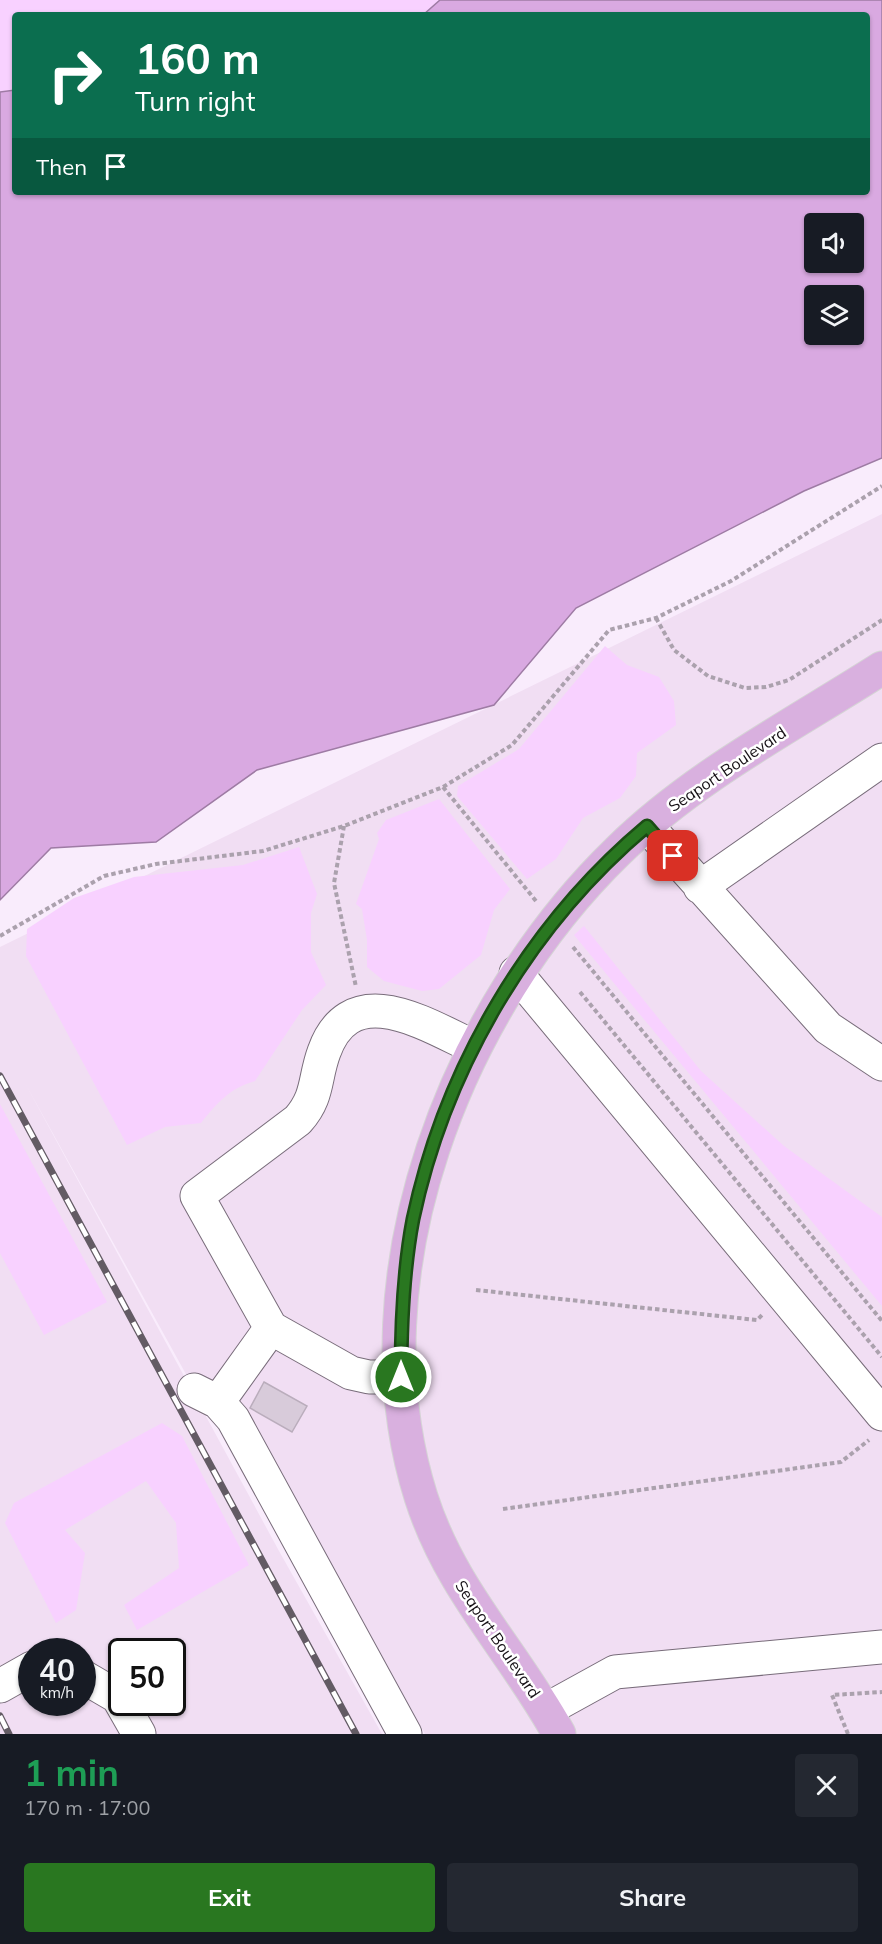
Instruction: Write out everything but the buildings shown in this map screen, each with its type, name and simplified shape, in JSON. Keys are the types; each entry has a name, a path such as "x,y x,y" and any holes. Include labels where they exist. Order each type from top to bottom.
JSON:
{"main road":[{"name":"Seaport Boulevard","path":"552,1722 475,1610 437,1539 410,1456 401,1377 404,1291 413,1219 436,1139 474,1047 516,973 553,922 620,849 699,784 882,668"}],"street":[{"path":"700,886 882,760"},
{"path":"647,826 828,1028 882,1064"},
{"path":"516,973 878,1425"},
{"path":"401,1377 369,1377 351,1373 271,1328 197,1196 298,1120 310,1106 324,1052 333,1034 361,1011 388,1011 407,1015 474,1047"},
{"path":"271,1328 206,1396 233,1419 405,1734"},
{"path":"552,1722 615,1672 882,1647"},
{"path":"0,1686 18,1676"},
{"path":"96,1684 118,1697 139,1734"}],"path":[{"path":"0,936 104,876 156,864 263,851 344,826 443,787 512,745 609,630 656,618 731,581 882,486"},
{"path":"656,618 674,650 708,676 745,688 766,687 789,680 882,620"},
{"path":"443,787 882,1321"},
{"path":"344,826 334,883 361,1011"},
{"path":"580,992 882,1358"},
{"path":"476,1290 757,1320"},
{"path":"503,1509 841,1462 878,1425"},
{"path":"848,1734 832,1695 882,1692"}],"shaded area":[{"path":"0,0 440,0 426,12 12,12 12,90 0,92"},
{"path":"440,0 882,0 882,458 804,491 576,608 494,705 257,770 156,842 51,848 0,900 0,92 12,90 12,195 870,195 870,12 426,12"},
{"path":"882,514 882,1734 425,1734 244,1405 229,1389 214,1380 187,1376 25,1083 279,1551 382,1734 0,1734 0,947"},
{"path":"605,646 627,665 659,677 674,701 676,725 637,753 636,776 620,798 583,818 556,859 527,879 457,796 458,786 519,749"},
{"path":"439,799 510,889 494,910 481,955 439,989 422,991 384,981 367,967 367,940 362,909 356,904 379,839 377,833 386,820"},
{"path":"299,847 317,894 311,913 311,952 326,985 302,1010 255,1081 238,1088 225,1097 201,1123 165,1127 127,1145 26,956 27,929 74,898 134,877 243,865"},
{"path":"584,926 701,1071 784,1146 882,1217 882,1306 574,935"},
{"path":"0,1104 107,1302 44,1335 0,1253"},
{"path":"162,1423 182,1436 249,1565 137,1630 124,1605 179,1568 176,1523 146,1481 65,1530 85,1553 76,1610 56,1623 5,1523 14,1503"}],"railway":[{"path":"0,1076 356,1734"},
{"path":"0,1716 9,1734"}],"route":[{"path":"401,1377 401,1329 413,1219 436,1139 474,1047 516,973 553,922 620,849 647,826 673,856"}]}
